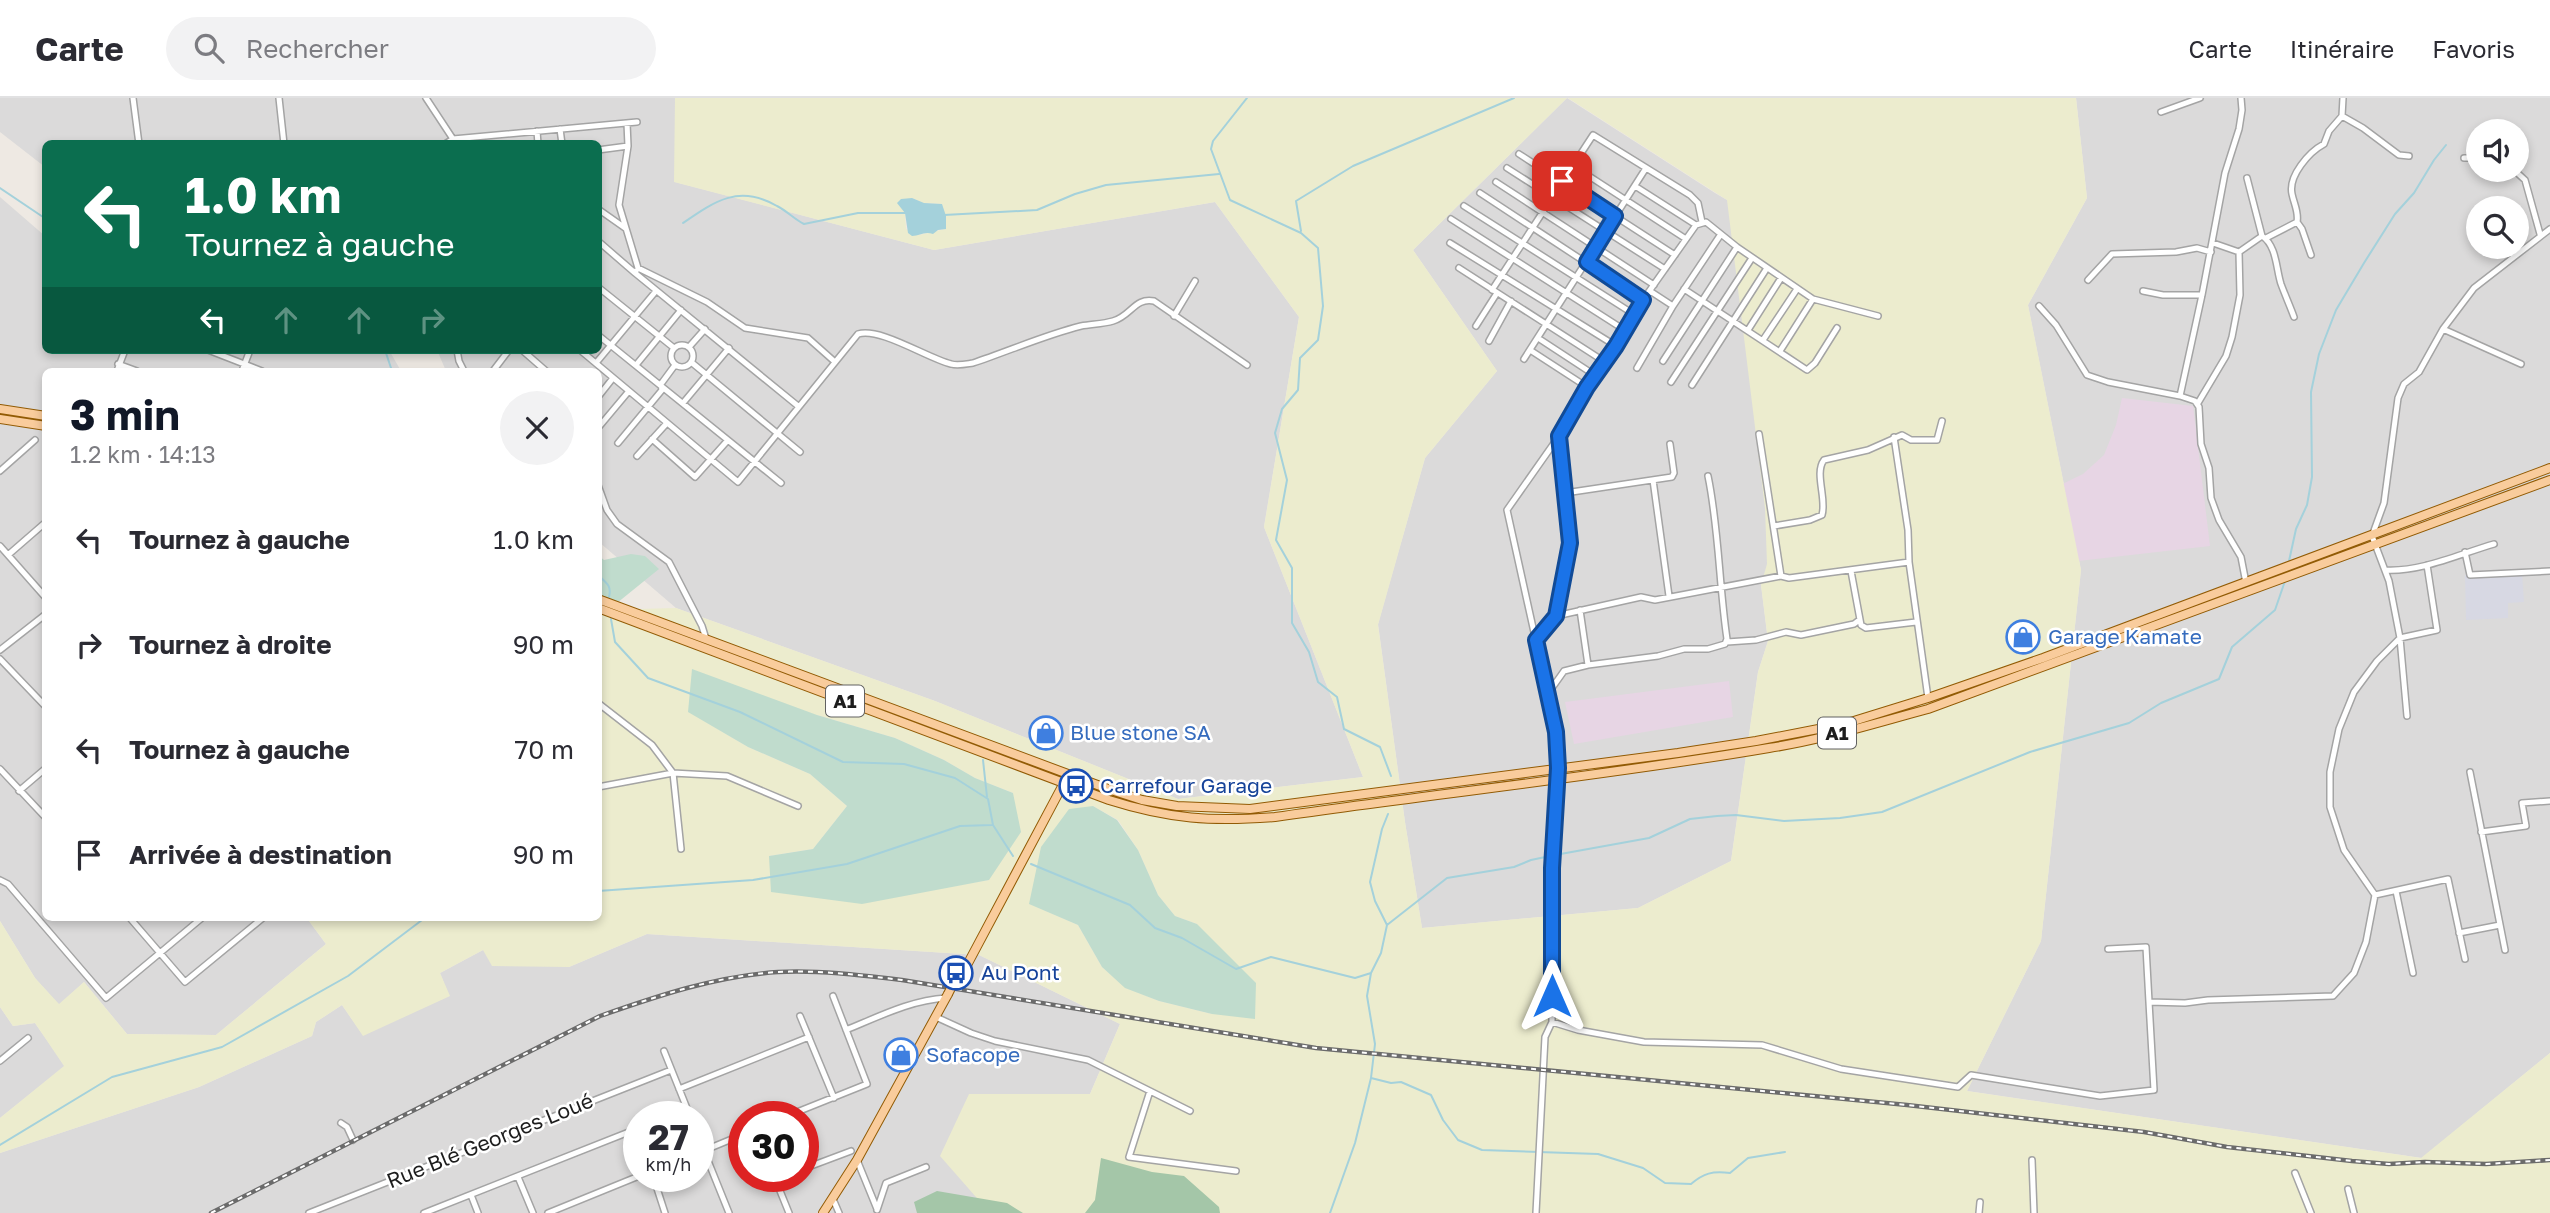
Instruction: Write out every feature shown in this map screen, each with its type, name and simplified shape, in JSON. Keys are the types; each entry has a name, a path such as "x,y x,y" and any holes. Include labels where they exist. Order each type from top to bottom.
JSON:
{"main road":[{"path":"0,409 42,415"},
{"path":"0,419 42,425"},
{"name":"A1","path":"602,610 1063,784 1139,809 1172,816 1217,820 1275,817 1557,780 1770,748 1928,709 2373,539 2550,468"},
{"name":"A1","path":"602,600 1142,800 1177,806 1250,809 1756,741 1844,724 1928,698 2246,583 2550,480"},
{"path":"823,1213 857,1160 954,982 965,967 1068,774"}],"street":[{"path":"133,98 138,140"},
{"path":"279,98 284,140"},
{"path":"426,98 452,140"},
{"path":"2177,98 2180,105"},
{"path":"2161,112 2200,98"},
{"path":"2180,396 2225,173 2239,129 2241,98"},
{"path":"2311,255 2297,222 2291,187 2301,165 2314,149 2325,144 2329,131 2342,116 2343,98"},
{"path":"2342,116 2399,155 2409,156"},
{"path":"481,140 506,134 637,122"},
{"path":"627,123 628,146 619,205 637,270 707,302 745,328 808,338 835,362"},
{"path":"561,129 562,140"},
{"path":"537,131 538,140"},
{"path":"506,134 507,140"},
{"path":"1476,326 1502,274 1593,135 1698,203 1699,223 1643,300 1559,436 1507,510 1556,732 1558,768 1552,868 1552,1022 1545,1037 1536,1213"},
{"path":"602,149 628,146"},
{"path":"1518,154 1675,255"},
{"path":"1572,165 1686,239"},
{"path":"1524,359 1646,168"},
{"path":"1507,169 1665,269"},
{"path":"2246,178 2264,237 2274,253 2281,283 2294,317"},
{"path":"1496,182 1596,247 1673,306"},
{"path":"2526,182 2540,234"},
{"path":"1634,186 1699,223 1706,222 1752,258 1813,299 1878,316"},
{"path":"1480,192 1643,300"},
{"path":"1464,206 1635,315"},
{"path":"602,212 625,228"},
{"path":"1451,219 1626,331"},
{"path":"2239,252 2297,222"},
{"path":"2407,716 2400,638 2389,581 2373,539 2384,503 2398,397 2404,384 2419,372 2443,328 2474,288 2540,234 2550,229"},
{"path":"1637,368 1673,306 1721,234"},
{"path":"1450,243 1616,346"},
{"path":"2213,243 2239,252"},
{"path":"602,244 637,270 656,290 798,406"},
{"path":"1663,361 1737,247"},
{"path":"2088,280 2112,254 2176,252 2197,248 2211,252"},
{"path":"2239,252 2240,295 2232,337 2226,356 2198,403 2201,444 2209,468 2211,498 2219,520 2241,557 2246,583"},
{"path":"1671,382 1752,258"},
{"path":"1459,268 1605,362"},
{"path":"1692,385 1767,268"},
{"path":"1748,330 1781,278"},
{"path":"1174,316 1195,281"},
{"path":"1685,289 1810,370 1837,328"},
{"path":"1763,340 1797,289"},
{"path":"596,363 656,290"},
{"path":"602,291 674,348"},
{"path":"2143,291 2163,295 2202,295"},
{"path":"602,369 738,482 858,334 863,332 955,365 973,363 1080,327 1114,321 1127,316 1138,302 1146,299 1154,301 1247,365"},
{"path":"1780,351 1813,299"},
{"path":"1489,341 1511,302"},
{"path":"2039,306 2056,325 2087,375 2180,396 2198,403"},
{"path":"636,365 681,310"},
{"path":"2443,328 2521,364"},
{"path":"689,347 705,329"},
{"path":"602,338 781,483"},
{"path":"1538,338 1596,376"},
{"path":"681,345 689,347 693,354 691,362 684,368 675,365 670,357 674,348 681,345"},
{"path":"683,403 729,348"},
{"path":"1530,350 1587,387"},
{"path":"117,368 123,354"},
{"path":"216,354 244,368"},
{"path":"494,368 506,354"},
{"path":"527,354 543,368"},
{"path":"585,354 601,368"},
{"path":"691,362 800,452"},
{"path":"118,363 130,368"},
{"path":"661,384 675,365"},
{"path":"602,392 613,379"},
{"path":"618,443 663,390 661,384"},
{"path":"602,423 629,391"},
{"path":"1773,526 1810,520 1822,515 1825,505 1820,465 1824,460 1868,450 1902,435 1911,440 1937,440 1942,421"},
{"path":"637,456 667,423"},
{"path":"1759,434 1781,576"},
{"path":"1536,640 1556,616 1570,543 1559,436"},
{"path":"1894,437 1928,698"},
{"path":"652,439 695,477 728,440"},
{"path":"0,471 35,440"},
{"path":"1565,493 1674,476 1670,444"},
{"path":"1708,477 1717,534 1727,642"},
{"path":"1653,480 1669,596"},
{"path":"602,496 607,510 617,524 669,562 706,639"},
{"path":"8,555 42,525"},
{"path":"2385,570 2396,571 2427,565 2494,544"},
{"path":"0,546 42,593"},
{"path":"2465,552 2470,575 2550,571"},
{"path":"1556,616 1641,597 1655,600 1781,576 1790,578 1909,562"},
{"path":"2149,1002 2185,1003 2333,996 2354,973 2367,942 2375,895 2344,850 2330,807 2330,772 2339,729 2354,692 2400,638 2437,630 2427,565"},
{"path":"1851,571 1858,621 1867,628 1916,622"},
{"path":"1580,610 1588,664"},
{"path":"0,650 42,617"},
{"path":"1547,695 1564,671 1588,664 1658,656 1684,649 1708,649 1727,642 1756,640 1786,632 1801,635 1858,621"},
{"path":"0,659 42,703"},
{"path":"602,706 652,745 673,773 681,849"},
{"path":"0,769 42,814"},
{"path":"19,791 42,771"},
{"path":"2470,772 2505,950"},
{"path":"602,786 673,773 727,776 798,806"},
{"path":"2482,832 2526,826 2522,803 2550,801"},
{"path":"2375,895 2448,879 2465,959"},
{"path":"0,880 8,884 106,998 198,921"},
{"path":"2396,891 2413,973"},
{"path":"132,921 185,982 259,921"},
{"path":"2459,933 2500,925"},
{"path":"1552,1022 1577,1030 1644,1042 1762,1045 1841,1069 1958,1087 1971,1075 2101,1096 2154,1090 2146,947 2108,949"},
{"path":"819,1104 867,1084 833,996"},
{"path":"846,1030 905,1006 947,996"},
{"path":"800,1016 834,1098"},
{"path":"936,1017 995,1041 1088,1060 1190,1111"},
{"path":"679,1089 809,1037"},
{"path":"0,1060 28,1038"},
{"path":"664,1051 684,1101"},
{"name":"Rue Blé Georges Loué","path":"309,1213 671,1070"},
{"path":"1150,1091 1129,1157 1236,1171"},
{"path":"341,1123 353,1140"},
{"path":"428,1212 623,1134"},
{"path":"819,1163 851,1150"},
{"path":"857,1160 878,1212"},
{"path":"2032,1160 2034,1213"},
{"path":"878,1212 886,1183 926,1167"},
{"path":"2295,1173 2311,1213"},
{"path":"518,1177 533,1213"},
{"path":"714,1180 729,1213"},
{"path":"548,1213 623,1183"},
{"path":"2348,1189 2354,1213"},
{"path":"659,1192 666,1213"},
{"path":"781,1192 789,1213"},
{"path":"471,1195 478,1213"},
{"path":"833,1199 839,1213"},
{"path":"1979,1213 1980,1202"}],"shaded area":[{"path":"0,98 675,98 675,182 934,250 1215,202 1299,317 1264,527 1363,777 1178,799 935,701 676,608 602,545 602,368 445,368 439,354 602,354 602,140 42,140 42,165 0,132"},
{"path":"1567,98 1715,193 1909,305 1761,585 1768,641 1758,672 1731,861 1638,908 1422,928 1378,624 1425,458 1497,371 1413,250"},
{"path":"2076,98 2550,98 2550,1053 2422,1158 1967,1091 2041,941 2081,570 2028,305 2087,198"},
{"path":"0,197 42,233 42,354 391,354 399,368 42,368 42,921 309,921 326,944 216,1035 127,1034 84,982 59,1005 35,978 0,921"},
{"path":"2122,398 2193,406 2210,546 1982,572 2048,491 2083,474 2104,455 2116,425"},
{"path":"2522,573 2524,602 2508,603 2508,618 2466,620 2465,575"},
{"path":"1729,681 1733,717 1574,744 1565,702"},
{"path":"647,934 979,955 1120,1024 1090,1094 969,1094 990,1213 0,1213 0,1153 199,1087 312,1036 316,1022 342,1005 363,1035 449,996 440,973 483,950 569,967"},
{"path":"0,1007 13,1026 35,1023 65,1066 0,1118"}],"green space":[{"path":"675,98 1567,98 1413,250 1497,371 1425,458 1378,625 1422,928 1638,908 1731,861 1758,672 1768,641 1761,585 1767,564 1765,508 1727,200 1568,98 2076,98 2087,198 2028,305 2081,570 2041,941 1967,1091 2421,1158 2550,1053 2550,1213 990,1213 940,1156 969,1094 1090,1094 1120,1024 979,955 647,934 569,967 492,966 483,950 440,973 450,996 363,1036 342,1005 316,1022 312,1036 199,1087 0,1153 0,1118 64,1066 35,1023 13,1026 0,1007 0,921 35,978 59,1004 84,982 127,1034 216,1035 326,944 309,921 602,921 602,610 676,608 935,701 1178,799 1363,777 1264,527 1299,317 1215,202 934,250 674,182","holes":["912,198 923,203 942,204 945,229 919,235 906,229 905,213","689,712 817,715 895,738 944,760 975,778 1013,793 989,880 935,889 769,856 813,849 847,806 810,774 748,747","1093,806 1118,820 1138,850 1158,895 1175,916 1197,924 1212,1014 1159,1001 1126,988 1102,967 1078,925 1030,904"]},
{"path":"631,554 645,556 659,569 617,603 602,596 602,558"},
{"path":"692,669 817,715 895,738 944,760 975,778 1013,793 1021,832 989,880 862,904 771,892 769,856 813,849 847,806 810,774 748,747 688,712"},
{"path":"1093,806 1117,820 1138,850 1158,895 1175,916 1197,924 1256,983 1255,1019 1212,1014 1159,1001 1125,988 1102,967 1078,925 1029,904 1041,847 1069,809"},
{"path":"1101,1158 1152,1172 1184,1176 1219,1207 1220,1213 1085,1213 1095,1200"},
{"path":"937,1191 1007,1203 1023,1213 917,1213 914,1202"}],"water":[{"path":"912,198 924,203 942,204 946,229 933,234 912,236 908,233 905,213 897,203 901,199"}],"waterway":[{"path":"1247,98 1213,141 1211,149 1230,200 1301,233 1318,248 1323,306 1318,340 1300,358 1298,390 1282,409 1275,433 1287,480 1276,540 1292,568 1292,623 1309,652 1318,682 1337,697 1344,729 1380,747 1391,776"},
{"path":"1301,231 1296,201 1353,166 1514,98"},
{"path":"2289,561 2296,529 2307,505 2312,477 2311,392 2319,354 2336,310 2364,263 2395,214 2414,193 2446,145"},
{"path":"944,215 1037,210 1106,185 1219,174"},
{"path":"0,188 42,216"},
{"path":"683,223 717,202 739,196 763,200 781,208 804,224 858,213 907,213"},
{"path":"386,354 391,368"},
{"path":"602,578 609,587 609,597"},
{"path":"1555,855 1649,838 1690,819 1736,815 1784,821 1840,818 1882,812 2030,752 2129,723 2161,703 2219,679 2232,647 2275,610 2285,581"},
{"path":"611,619 615,642 648,678 740,712 843,762 904,764 955,778 988,799 993,825 1013,856"},
{"path":"983,760 987,797"},
{"path":"1330,1213 1355,1143 1371,1078 1375,1044 1367,996 1371,973 1381,953 1387,925 1375,901 1370,882 1388,814"},
{"path":"602,891 753,880 847,864 960,826 992,825"},
{"path":"1387,925 1447,878 1514,867 1550,856"},
{"path":"1031,864 1130,905 1155,928 1182,938 1236,969 1271,957 1355,978 1371,973"},
{"path":"0,1145 112,1077 222,1047 348,976 421,921"},
{"path":"1371,1078 1391,1083 1401,1082 1431,1095 1443,1120 1458,1140 1482,1150 1598,1154 1643,1168 1665,1183 1691,1184 1709,1174 1730,1173 1748,1158 1785,1152"}],"railway":[{"path":"211,1213 600,1016 709,982 778,972 840,973 902,980 1316,1048 1907,1105 2144,1132 2227,1147 2352,1161 2389,1164 2486,1164 2550,1160"}],"place":[{"name":"Garage Kamate","path":"2023,637"},
{"name":"Blue stone SA","path":"1046,733"},
{"name":"Carrefour Garage","path":"1076,786"},
{"name":"Au Pont","path":"956,973"},
{"name":"Sofacope","path":"901,1055"}],"route":[{"path":"1552,996 1552,868 1558,768 1556,732 1536,640 1556,616 1570,543 1559,436 1643,300 1587,262 1615,216 1562,181"}]}
